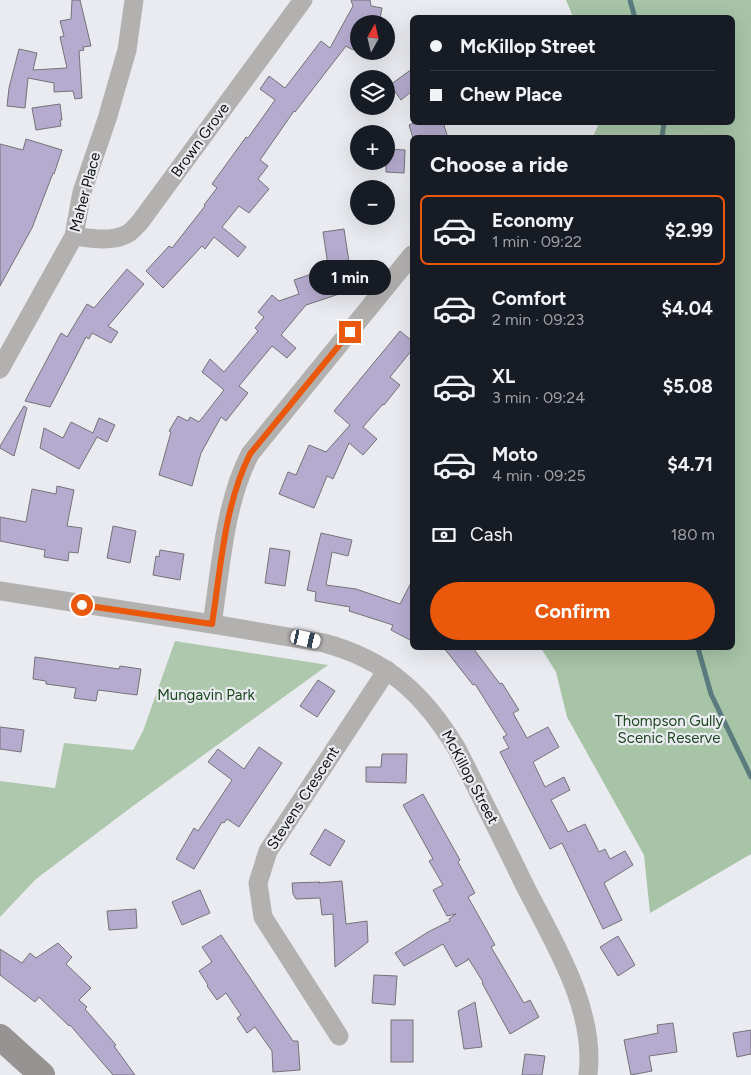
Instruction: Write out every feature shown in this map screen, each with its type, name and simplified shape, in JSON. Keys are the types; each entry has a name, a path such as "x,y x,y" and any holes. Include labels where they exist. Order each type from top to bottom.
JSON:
{"main road":[{"path":"0,1037 42,1075"}],"street":[{"name":"Maher Place","path":"0,369 74,236 82,192 107,119 127,50 134,0"},
{"name":"Brown Grove","path":"74,236 99,239 114,238 126,235 140,222 303,0"},
{"path":"212,624 231,501 241,472 250,454 410,257"},
{"name":"McKillop Street","path":"0,591 324,643 365,658 387,670 408,686 425,703 457,749 558,951 579,999 586,1025 589,1058 588,1075"},
{"name":"Stevens Crescent","path":"339,1036 264,917 258,884 268,851 387,670"}],"green space":[{"name":"Thompson Gully Scenic Reserve","path":"566,0 751,0 751,854 650,913 644,855 567,717 556,672 542,650 735,650 735,135 594,135 598,125 735,125 735,15 572,15"},
{"name":"Mungavin Park","path":"175,641 328,665 133,806 36,879 0,917 0,781 55,788 64,743 133,750 143,731"}],"building":[{"path":"72,0 80,0 91,46 83,47 84,50 79,51 82,98 75,99 73,91 54,92 54,83 28,78 25,108 7,106 9,88 19,49 37,53 33,70 67,68 60,37 64,36 60,21 71,19"},
{"path":"351,0 370,0 371,6 382,8 381,15 350,15 350,48 346,46 294,111 260,160 268,166 258,179 269,189 249,213 239,206 222,227 246,247 238,257 214,237 205,249 202,246 163,288 146,271 169,246 172,248 205,206 217,188 212,184 275,100 260,89 269,76 285,88 321,41 330,48 353,6"},
{"path":"410,70 410,93 401,100 395,92 395,81"},
{"path":"60,104 61,126 36,130 32,108"},
{"path":"409,125 444,125 447,135 412,135"},
{"path":"26,139 62,150 32,228 0,286 0,144 23,150"},
{"path":"395,149 405,150 404,173 386,172 386,170 395,170"},
{"path":"344,229 350,268 329,272 323,232"},
{"path":"127,269 144,284 108,326 118,332 111,343 92,333 89,339 86,337 50,407 25,401 61,333 67,337 87,304 94,308"},
{"path":"323,270 345,292 306,305 281,335 296,348 287,358 272,346 239,386 248,393 226,421 221,417 201,453 192,486 159,475 171,432 169,431 178,416 188,421 190,417 199,422 224,390 202,372 210,359 224,372 258,331 255,328 264,317 258,312 272,295 279,301 299,294 294,280"},
{"path":"400,331 410,339 410,352 390,377 400,385 363,427 377,439 363,455 349,443 333,479 327,476 314,508 279,494 288,472 296,475 309,445 326,452 350,425 334,411"},
{"path":"24,406 27,408 14,456 0,448 0,446"},
{"path":"99,418 115,425 107,442 97,437 79,469 40,448 44,428 63,438 71,422 93,433"},
{"path":"57,486 74,490 67,526 82,528 78,553 69,552 68,561 44,557 45,550 0,541 0,517 26,522 32,489 56,494"},
{"path":"113,526 136,531 130,563 107,558"},
{"path":"321,533 352,540 348,556 332,552 326,585 356,589 400,604 410,585 410,640 391,630 393,625 349,611 350,607 315,601 316,592 307,590"},
{"path":"270,548 290,551 285,586 265,583"},
{"path":"160,550 184,554 180,580 153,575 156,556 159,557"},
{"path":"446,650 474,650 500,684 502,683 519,710 513,713 527,738 548,727 559,747 533,762 545,787 564,777 570,790 551,800 568,832 585,824 599,852 605,849 610,859 625,851 633,865 604,883 622,920 603,929 562,843 550,849 500,752 509,748 503,737 507,735 475,684 473,685"},
{"path":"35,657 119,669 120,666 141,669 137,695 98,690 96,701 74,698 76,688 46,684 46,681 33,679"},
{"path":"318,680 335,691 317,717 300,706"},
{"path":"0,727 24,730 21,752 0,749"},
{"path":"259,747 282,763 239,827 227,819 224,823 222,822 194,869 176,859 194,828 198,831 232,780 208,762 218,749 244,769"},
{"path":"382,754 407,754 406,783 366,782 366,767 381,767"},
{"path":"423,794 460,860 458,862 475,893 468,897 495,945 491,947 524,1003 530,1000 539,1017 510,1034 483,982 468,958 468,960 456,967 443,944 404,966 395,953 428,932 450,921 449,919 456,914 447,916 433,890 443,885 429,861 433,859 403,805"},
{"path":"325,829 345,841 330,866 310,854"},
{"path":"342,881 346,924 367,921 368,942 335,967 333,914 322,915 320,898 296,899 293,894 292,883"},
{"path":"200,890 210,913 182,925 172,902"},
{"path":"136,909 137,928 109,930 107,911"},
{"path":"221,935 293,1041 298,1041 300,1070 273,1072 272,1051 255,1027 247,1033 237,1018 241,1015 226,993 217,1000 207,986 199,971 212,962 202,947"},
{"path":"618,936 635,965 618,976 600,947"},
{"path":"58,943 72,957 66,964 91,988 79,1000 87,1007 85,1009 116,1045 114,1046 135,1075 113,1075 70,1025 39,997 35,1002 0,975 0,949 22,963 30,953 36,958"},
{"path":"374,975 397,976 395,1005 372,1003"},
{"path":"475,1002 482,1047 464,1049 458,1011"},
{"path":"391,1020 413,1020 413,1062 391,1062"},
{"path":"673,1023 677,1052 649,1056 652,1071 631,1075 624,1040 658,1033 657,1025"},
{"path":"751,1030 751,1054 737,1057 733,1033"},
{"path":"525,1054 545,1056 542,1075 522,1075"}],"waterway":[{"path":"630,0 634,15"},
{"path":"662,135 664,125"},
{"path":"699,650 711,694 751,777"}],"route":[{"path":"82,605 212,624 231,501 241,472 250,454 350,332"}]}
